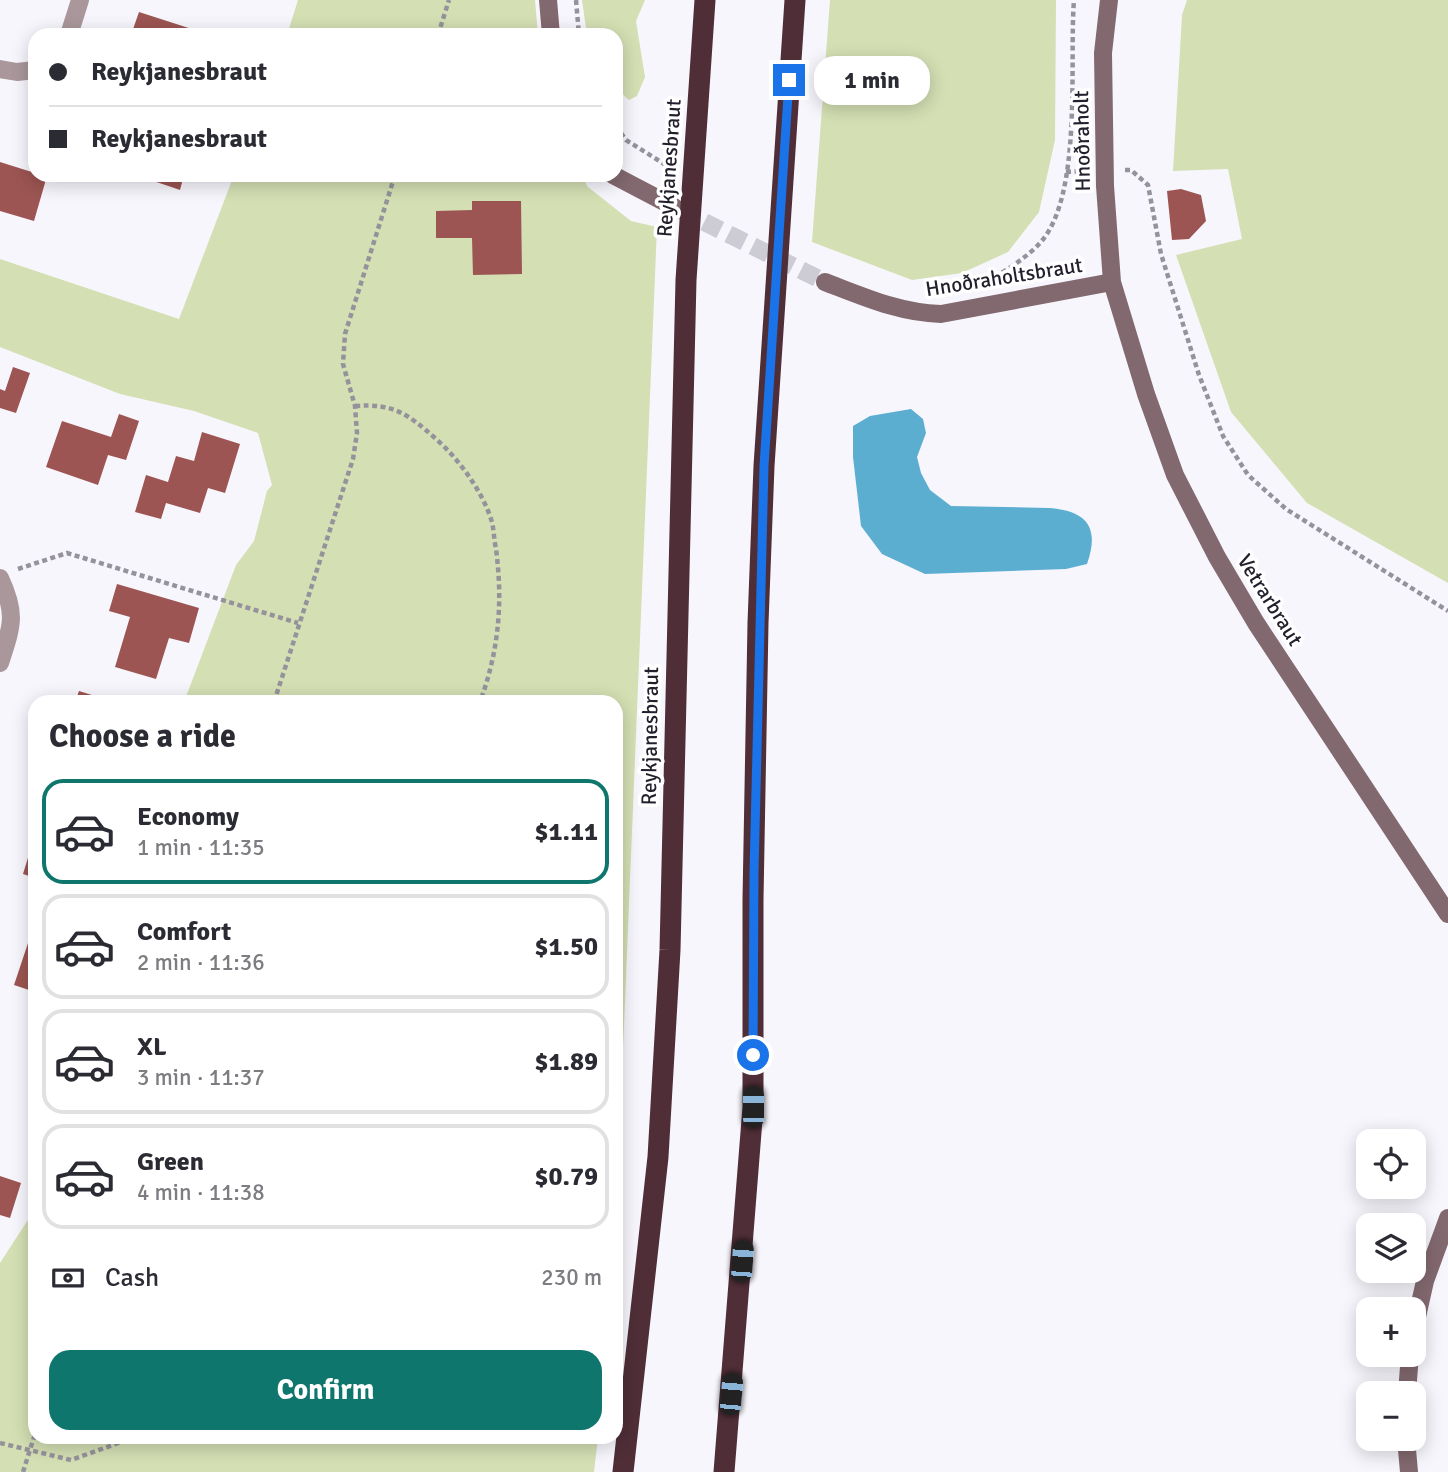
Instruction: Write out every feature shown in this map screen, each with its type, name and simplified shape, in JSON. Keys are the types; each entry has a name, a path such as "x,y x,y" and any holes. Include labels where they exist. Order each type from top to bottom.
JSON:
{"highway":[{"name":"Reykjanesbraut","path":"623,1472 657,1171 670,950 685,280 705,0"},
{"path":"724,1472 753,1107 754,872 764,466 795,0"}],"street":[{"path":"71,28 80,0"},
{"path":"548,0 550,28"},
{"name":"Hnoðraholt","path":"1109,0 1103,53 1105,186 1112,282"},
{"path":"0,69 28,71"},
{"path":"623,180 674,207"},
{"name":"Hnoðraholtsbraut","path":"825,282 892,307 918,313 942,314 1112,282"},
{"name":"Vetrarbraut","path":"1112,282 1146,394 1175,475 1217,557 1256,623 1448,914"},
{"path":"0,663 9,635 12,613 6,575"},
{"path":"1421,1297 1448,1218"},
{"path":"1407,1451 1409,1472"}],"path":[{"path":"441,28 449,0"},
{"path":"576,0 578,28"},
{"path":"981,282 1010,266 1040,243 1061,201 1070,144 1074,0"},
{"path":"623,136 673,169"},
{"path":"276,695 353,459 357,433 355,406 343,365 345,334 393,182"},
{"path":"1161,254 1199,375 1223,436 1248,475 1286,509 1448,611"},
{"path":"355,406 377,404 411,416 445,447 475,486 492,522 499,571 500,626 482,695"},
{"path":"6,575 67,553 298,623"},
{"path":"0,1443 71,1460 116,1444"},
{"path":"23,1472 31,1444"}],"green space":[{"path":"298,0 535,0 537,28 289,28"},
{"path":"582,0 645,0 636,21 645,77 637,96 629,100 623,94 623,28 586,28"},
{"path":"830,0 1056,0 1055,140 1039,212 1008,252 962,273 912,280 812,242"},
{"path":"1187,0 1448,0 1448,583 1307,503 1231,412 1176,255 1242,239 1228,169 1173,171 1182,15"},
{"path":"231,182 585,182 631,221 657,227 623,1050 623,695 187,695 236,565 254,541 267,491 272,485 258,433 194,411 120,394 0,347 0,259 179,319"},
{"path":"28,1220 28,1444 597,1444 594,1472 0,1472 0,1263"}],"water":[{"path":"911,409 923,419 926,433 917,457 921,473 930,490 951,506 1049,508 1073,513 1087,523 1091,531 1091,551 1087,564 1066,569 925,574 882,554 861,526 853,457 853,426 870,416"}],"building":[{"path":"139,12 189,28 133,28"},
{"path":"0,162 28,171 28,182 45,182 34,221 0,211"},
{"path":"157,182 182,182 180,190"},
{"path":"1181,189 1201,195 1206,221 1189,239 1172,240 1167,191"},
{"path":"472,201 521,201 522,274 473,275 472,238 436,238 436,211 472,210"},
{"path":"13,367 30,373 16,413 0,408 0,389 5,391"},
{"path":"119,414 139,421 126,460 108,455 98,485 46,467 62,421 111,437"},
{"path":"202,432 240,444 225,493 208,488 200,513 166,503 161,519 135,512 146,475 168,482 176,456 194,461"},
{"path":"117,584 199,608 189,643 169,638 156,679 115,667 130,617 109,611"},
{"path":"28,858 28,876 23,874"},
{"path":"28,943 28,990 14,985"},
{"path":"0,1176 21,1183 10,1218 0,1215"}],"tunnel":[{"path":"680,210 825,282"}],"route":[{"path":"753,1055 758,623 769,373 789,80"}]}
